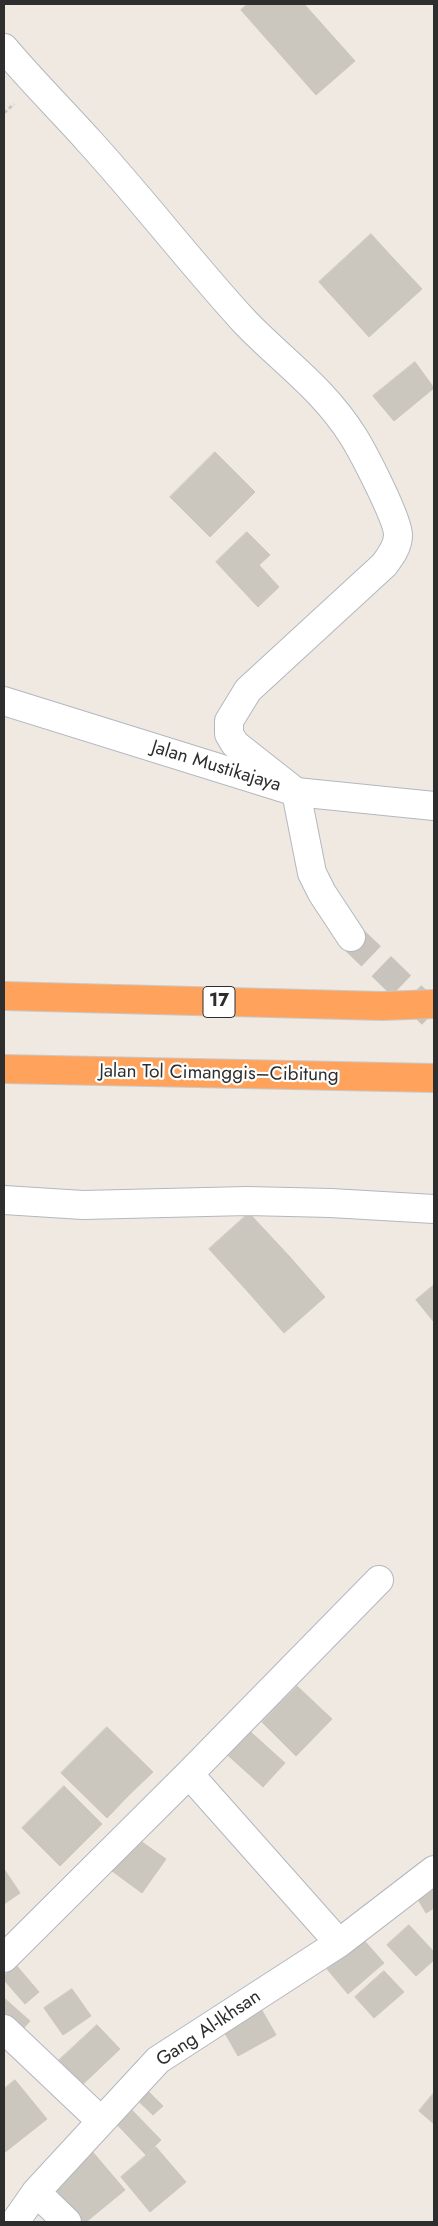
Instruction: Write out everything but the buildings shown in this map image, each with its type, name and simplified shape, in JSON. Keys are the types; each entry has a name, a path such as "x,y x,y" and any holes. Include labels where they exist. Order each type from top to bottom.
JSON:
{"highway":[{"name":"17","path":"4,996 382,1006 434,1004"},
{"name":"Jalan Tol Cimanggis–Cibitung","path":"4,1069 434,1078"}],"street":[{"path":"4,48 36,86 89,141 182,252 246,323 312,383 353,436 394,519 398,535 394,551 384,566 248,690 229,721 229,734 235,744 296,792 312,873 322,893 350,937"},
{"name":"Jalan Mustikajaya","path":"4,701 296,792 434,806"},
{"path":"4,1200 83,1205 265,1201 434,1209"},
{"path":"4,1958 189,1774 379,1580"},
{"path":"189,1774 339,1943"},
{"name":"Gang Al-Ikhsan","path":"15,2222 36,2192 158,2060 339,1943 434,1870"},
{"path":"4,2029 101,2120"},
{"path":"36,2192 67,2222"}],"tunnel":[{"path":"351,937 433,1016"}]}
